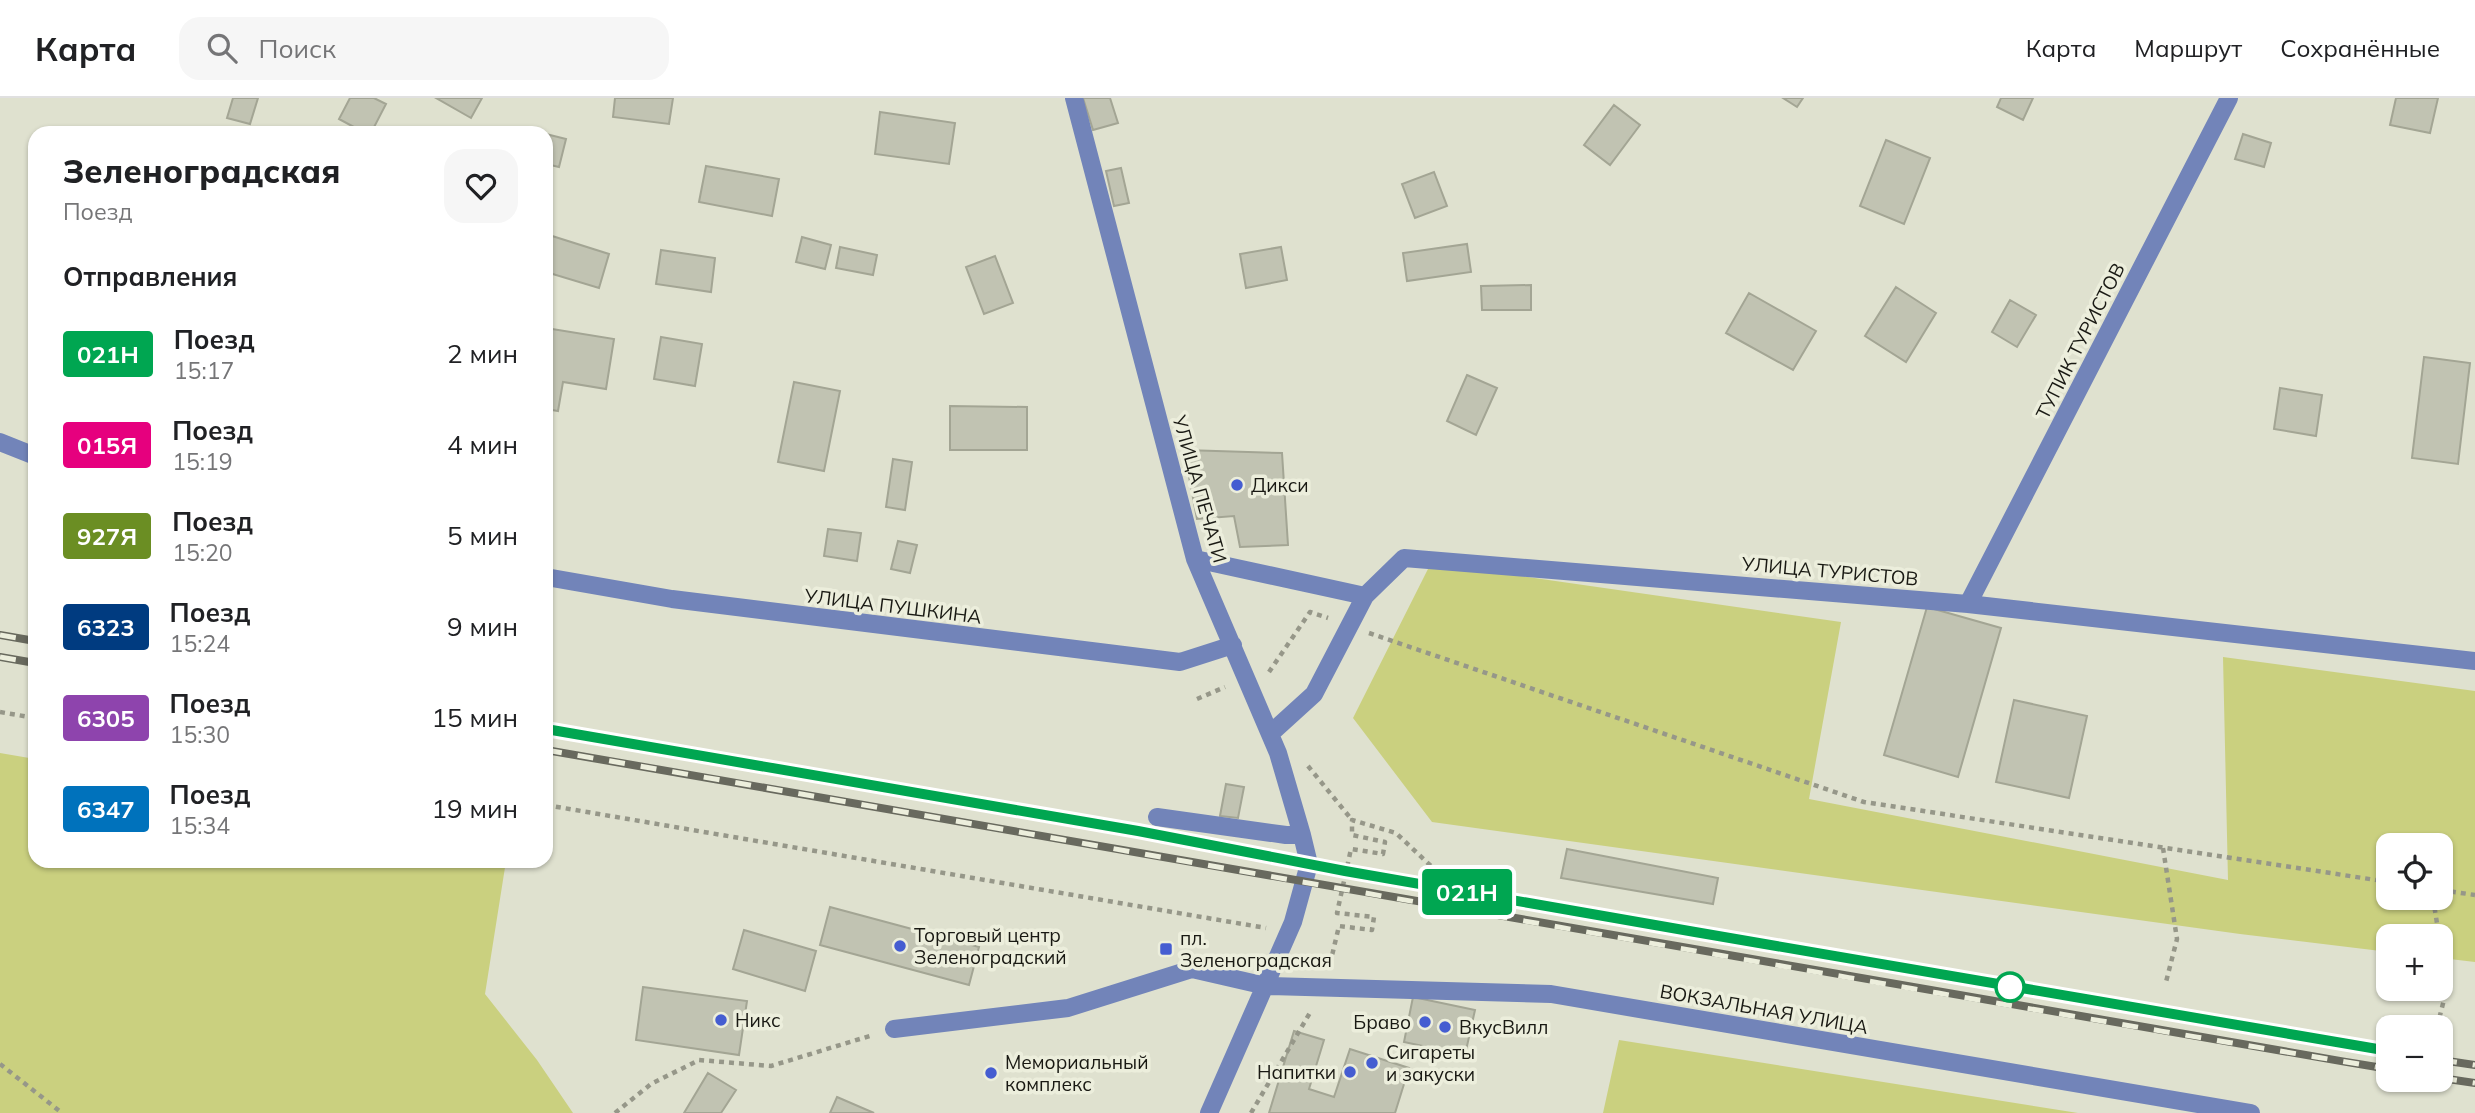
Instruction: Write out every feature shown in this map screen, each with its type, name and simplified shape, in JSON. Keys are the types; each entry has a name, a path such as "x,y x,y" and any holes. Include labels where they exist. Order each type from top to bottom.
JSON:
{"street":[{"name":"УЛИЦА ПЕЧАТИ","path":"1074,98 1195,559 1270,734 1302,835 1308,864 1293,922 1209,1113"},
{"name":"ТУПИК ТУРИСТОВ","path":"1968,604 2229,98"},
{"path":"0,442 28,453"},
{"name":"УЛИЦА ТУРИСТОВ","path":"1270,734 1314,694 1365,596 1404,558 1968,604 2475,662"},
{"path":"1195,559 1365,596"},
{"name":"УЛИЦА ПУШКИНА","path":"553,578 672,599 1180,663 1233,645"},
{"path":"1157,817 1302,835"},
{"name":"ВОКЗАЛЬНАЯ УЛИЦА","path":"894,1028 1068,1008 1192,969 1266,986 1551,994 2250,1113"}],"path":[{"path":"1197,699 1260,671 1270,672 1310,612 1864,802 2376,880"},
{"path":"0,712 28,717"},
{"path":"553,806 1273,930"},
{"path":"1251,1113 1325,987 1339,926 1372,930 1374,917 1337,913 1351,849 1383,854 1385,842 1352,835 1352,820 1396,833 1432,867"},
{"path":"2163,848 2177,939 2166,982"},
{"path":"2453,892 2475,895"},
{"path":"615,1113 651,1084 699,1060 771,1066 894,1028"},
{"path":"0,1064 62,1113"}],"green space":[{"path":"1431,563 1841,622 1809,799 2228,880 2223,657 2475,691 2475,962 2453,959 2453,924 2376,924 2376,950 1432,822 1353,718"},
{"path":"0,753 28,758 28,868 505,868 485,994 537,1060 573,1113 0,1113"},
{"path":"1619,1040 2078,1113 1603,1113"}],"building":[{"path":"233,98 258,98 250,124 227,118"},
{"path":"350,98 374,98 386,104 375,126 352,126 339,119"},
{"path":"436,98 482,98 471,118"},
{"path":"615,98 673,98 669,124 613,117"},
{"path":"1083,98 1110,98 1118,123 1093,130"},
{"path":"1783,98 1803,98 1797,107"},
{"path":"2001,98 2033,98 2023,120 1997,107"},
{"path":"2396,98 2438,98 2430,133 2390,125"},
{"path":"1614,105 1640,125 1610,165 1584,145"},
{"path":"880,112 955,123 949,164 875,154"},
{"path":"2243,134 2271,143 2264,167 2235,159"},
{"path":"553,136 566,139 559,167 553,166"},
{"path":"1886,140 1930,158 1904,224 1860,206"},
{"path":"706,166 779,179 772,216 699,202"},
{"path":"1121,168 1129,203 1114,206 1106,171"},
{"path":"1434,172 1447,206 1415,218 1402,184"},
{"path":"553,236 609,254 599,288 553,274"},
{"path":"802,237 831,245 825,269 796,262"},
{"path":"1467,244 1471,272 1407,281 1403,253"},
{"path":"840,247 877,255 873,275 836,268"},
{"path":"1281,247 1287,280 1246,288 1240,254"},
{"path":"661,250 715,258 711,292 656,284"},
{"path":"995,256 1013,303 984,314 966,267"},
{"path":"1531,285 1531,310 1482,310 1481,286"},
{"path":"1896,287 1936,313 1906,362 1865,336"},
{"path":"1749,293 1816,331 1793,370 1726,333"},
{"path":"2010,300 2036,315 2017,347 1992,332"},
{"path":"553,329 614,339 606,389 563,382 558,411 553,410"},
{"path":"661,337 702,344 695,386 654,379"},
{"path":"2424,357 2470,363 2458,464 2412,458"},
{"path":"1467,375 1497,388 1476,435 1447,421"},
{"path":"794,382 840,391 824,471 778,462"},
{"path":"2280,388 2322,395 2316,436 2274,429"},
{"path":"950,406 1027,407 1027,450 950,450"},
{"name":"Дикси","path":"1184,450 1282,453 1288,545 1240,547 1234,516 1197,519"},
{"path":"893,459 912,462 905,510 886,507"},
{"path":"828,529 861,533 857,561 824,556"},
{"path":"898,541 917,545 910,573 891,569"},
{"path":"1927,607 2001,628 1958,777 1884,755"},
{"path":"2014,700 2087,716 2069,798 1996,782"},
{"path":"1226,784 1244,787 1238,818 1220,816"},
{"path":"1567,849 1718,878 1713,904 1561,878"},
{"name":"Торговый центр Зеленоградский","path":"830,907 979,947 969,985 820,945"},
{"path":"744,930 816,951 805,991 733,969"},
{"path":"643,987 747,1001 739,1055 636,1040"},
{"path":"1413,997 1475,1010 1465,1055 1404,1042"},
{"path":"1294,1031 1324,1040 1309,1089 1334,1097 1350,1049 1409,1068 1395,1113 1269,1113"},
{"path":"708,1073 736,1090 721,1113 684,1113"},
{"path":"837,1097 874,1113 830,1113"}],"railway":[{"path":"0,635 28,640"},
{"path":"0,657 28,662"},
{"path":"553,730 2376,1049"},
{"path":"553,751 2376,1067"},
{"path":"2453,1062 2475,1065"},
{"path":"2453,1080 2475,1083"}],"train":[{"name":"021Н","path":"553,730 1138,831 1345,871 2376,1049"}],"place":[{"name":"Дикси","path":"1237,485"},
{"name":"Торговый центр Зеленоградский","path":"900,946"},
{"name":"пл. Зеленоградская","path":"1166,949"},
{"name":"Никс","path":"721,1020"},
{"name":"Браво","path":"1425,1022"},
{"name":"ВкусВилл","path":"1445,1027"},
{"name":"Сигареты и закуски","path":"1372,1063"},
{"name":"Напитки","path":"1350,1072"},
{"name":"Мемориальный комплекс","path":"991,1073"}]}
